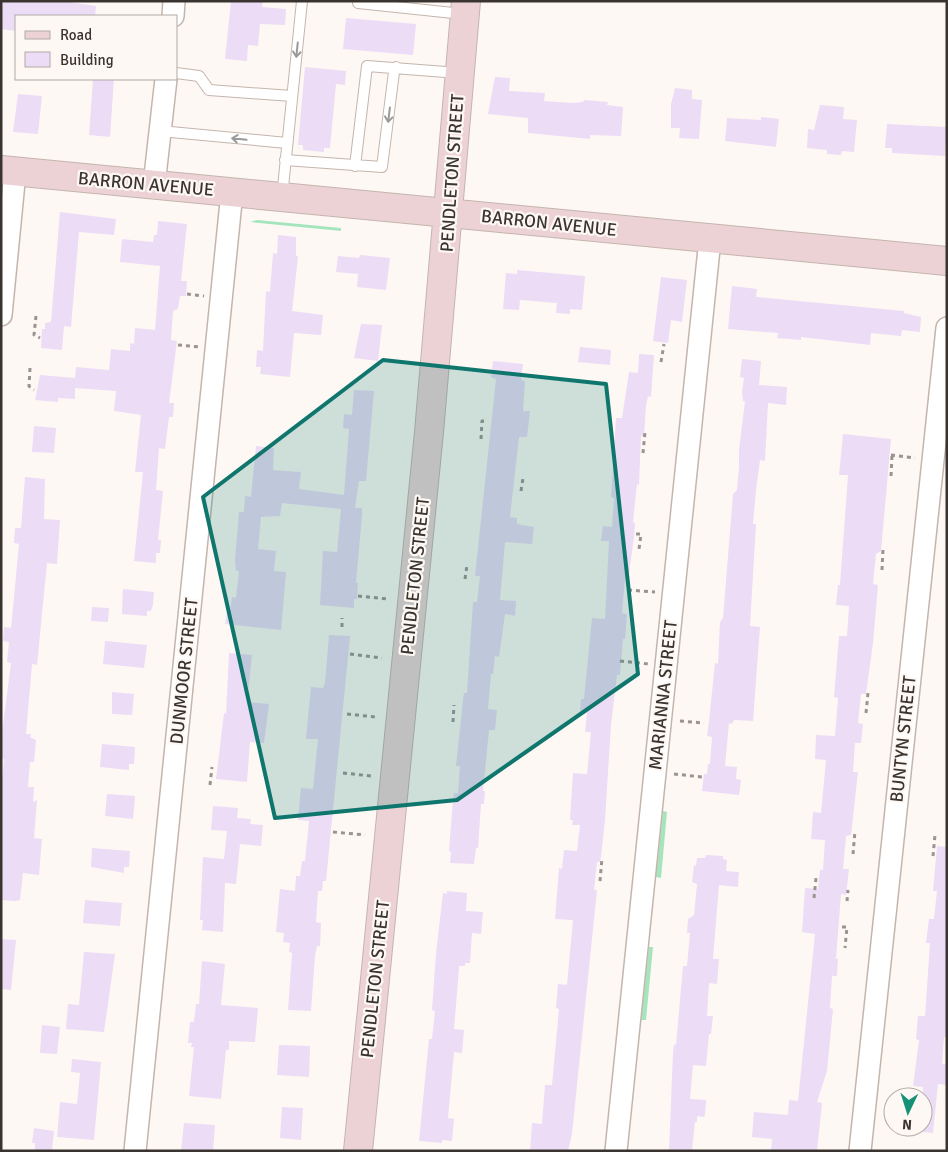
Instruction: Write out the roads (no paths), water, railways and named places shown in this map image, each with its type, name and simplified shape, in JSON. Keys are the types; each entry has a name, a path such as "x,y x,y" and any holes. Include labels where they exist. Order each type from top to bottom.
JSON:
{"main road":[{"name":"PENDLETON STREET","path":"358,1151 449,212 465,8"},
{"name":"BARRON AVENUE","path":"8,171 947,261"}],"street":[{"path":"172,15 174,1"},
{"path":"154,185 166,80"},
{"path":"1,316 8,171"},
{"name":"DUNMOOR STREET","path":"135,1151 232,192"},
{"name":"MARIANNA STREET","path":"616,1151 710,239"},
{"name":"BUNTYN STREET","path":"860,1151 947,328"}],"lane":[{"path":"282,197 302,1"},
{"path":"358,3 465,8"},
{"path":"355,166 365,69 369,65 460,73"},
{"path":"286,160 379,168 383,164 396,67"},
{"path":"178,73 199,76 209,90 292,96"},
{"path":"160,131 287,143"}]}
